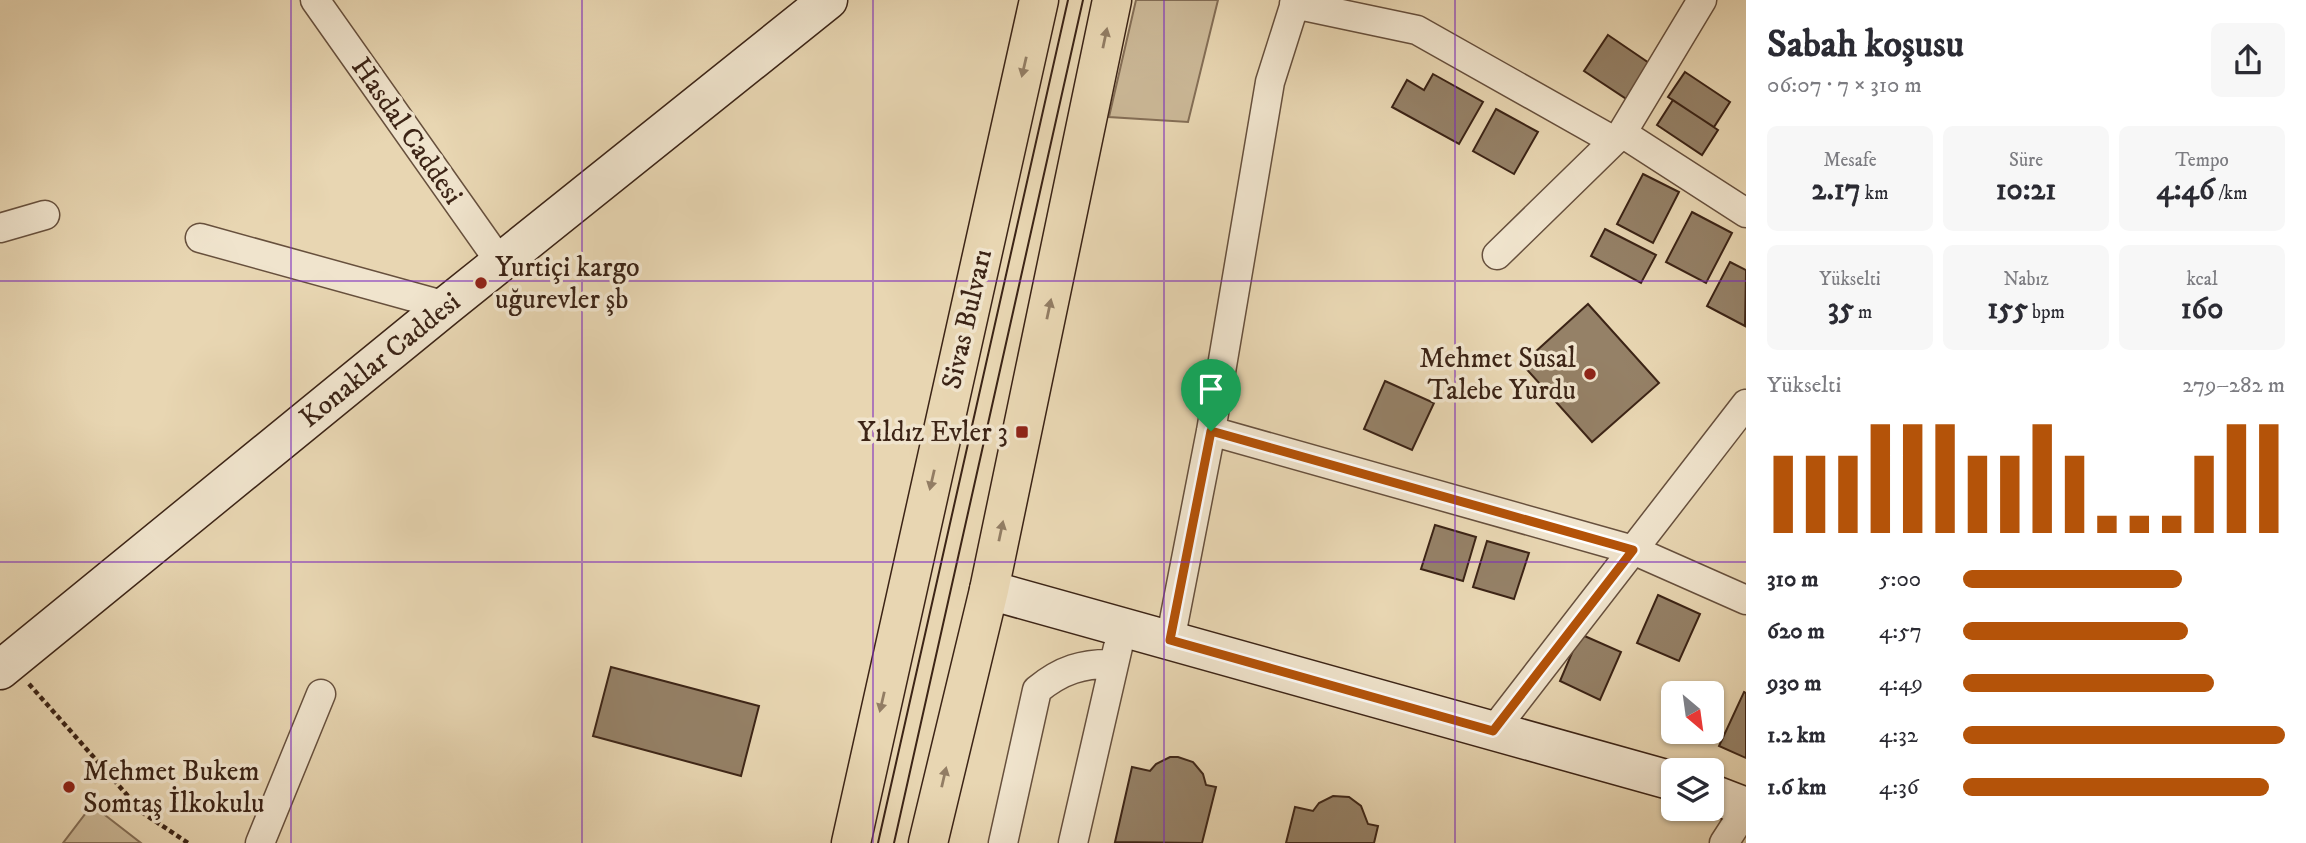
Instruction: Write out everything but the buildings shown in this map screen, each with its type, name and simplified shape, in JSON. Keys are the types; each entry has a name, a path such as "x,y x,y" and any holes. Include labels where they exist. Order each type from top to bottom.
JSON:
{"highway":[{"name":"Sivas Bulvarı","path":"851,843 1039,0"},
{"path":"928,843 989,590 1112,0"}],"street":[{"name":"Hasdal Caddesi","path":"315,0 500,262"},
{"name":"Konaklar Caddesi","path":"5,666 500,262 828,0"},
{"path":"1497,255 1618,137 1702,0"},
{"path":"1170,640 1211,431 1270,82 1295,2 1417,30 1618,137 1746,213"},
{"path":"0,228 46,215"},
{"path":"200,237 446,306"},
{"path":"1493,731 1746,404"},
{"path":"1211,431 1633,550 1746,600"},
{"path":"989,590 1661,778"},
{"path":"1073,843 1122,627"},
{"path":"1003,843 1037,690 1060,673 1077,667 1114,664"},
{"path":"260,843 321,694"},
{"path":"1724,799 1746,808 1724,843"}],"path":[{"path":"5,666 143,813 188,843"}],"shaded area":[{"path":"1136,0 1218,0 1188,122 1109,117"},
{"path":"92,805 141,843 63,843"}],"tram line":[{"path":"878,843 1068,0"},
{"path":"894,843 1083,0"}],"place":[{"name":"Yurtiçi kargo uğurevler şb","path":"481,283"},
{"name":"Mehmet Susal Talebe Yurdu","path":"1590,374"},
{"name":"Yıldız Evler 3","path":"1022,432"},
{"name":"Mehmet Bukem Somtaş İlkokulu","path":"69,787"}],"route":[{"path":"1211,431 1633,550 1493,731 1170,640 1211,431"}]}
